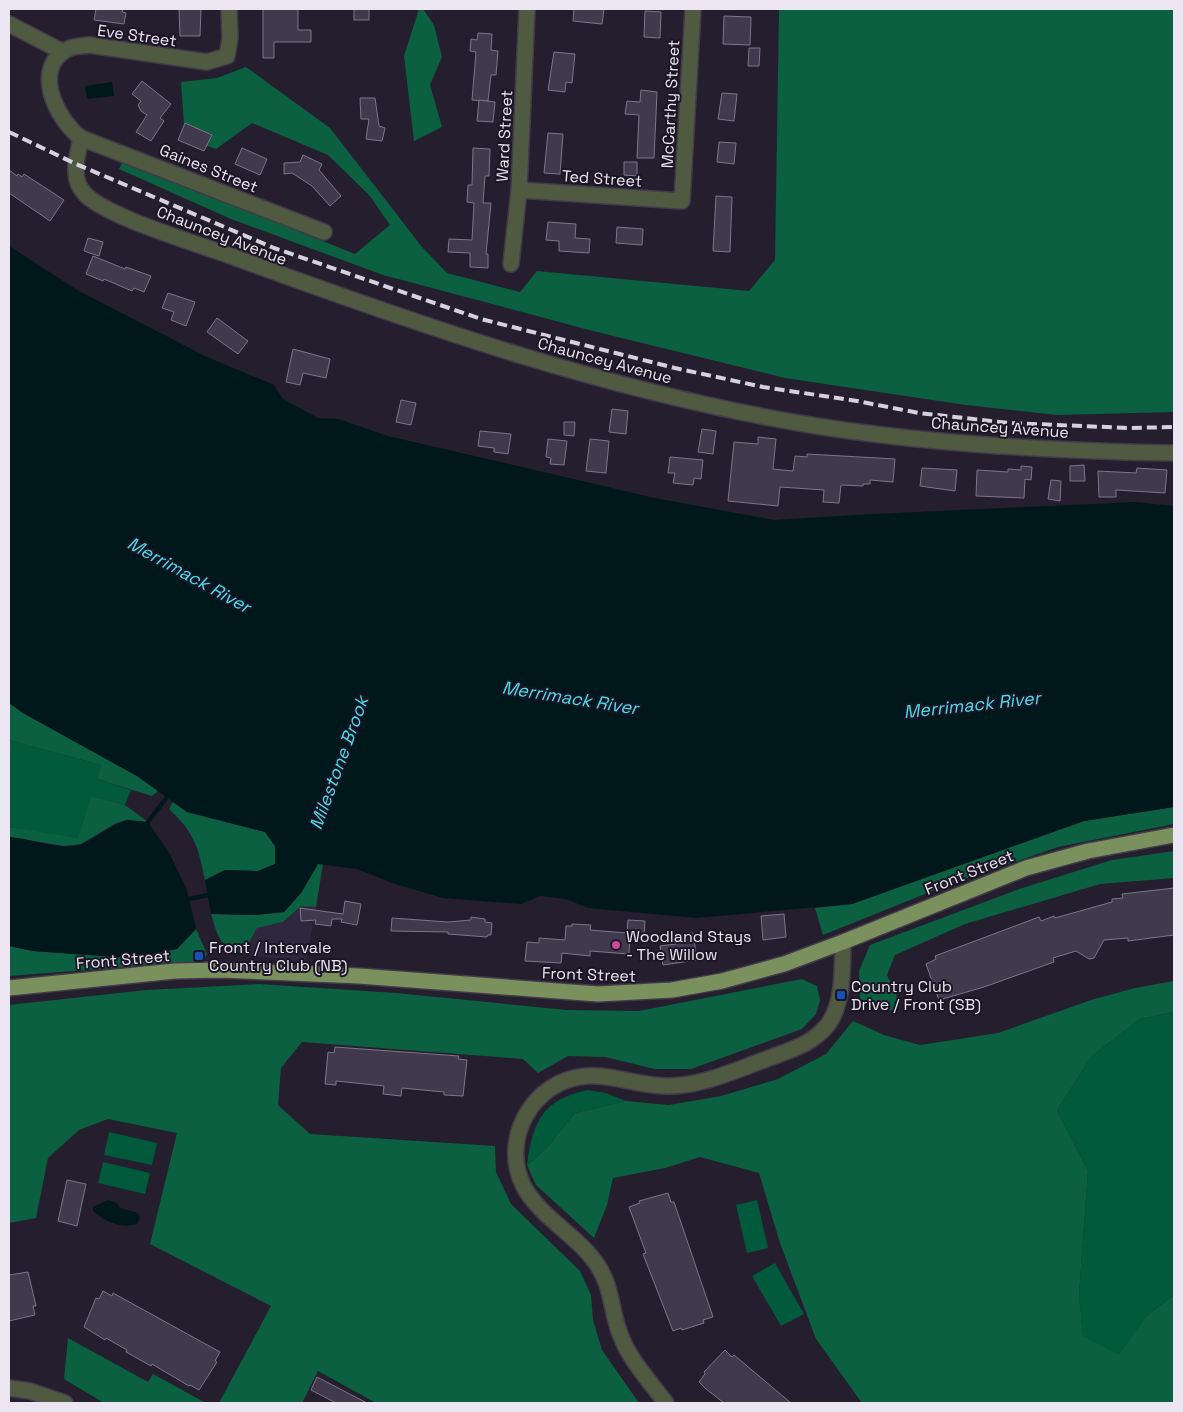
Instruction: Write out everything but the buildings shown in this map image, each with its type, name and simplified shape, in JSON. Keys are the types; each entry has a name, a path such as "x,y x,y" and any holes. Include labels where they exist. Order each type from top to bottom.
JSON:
{"main road":[{"name":"Front Street","path":"9,988 165,972 221,970 359,976 560,992 627,994 672,990 722,981 784,964 1026,868 1119,844 1174,835"}],"street":[{"name":"Eve Street","path":"63,52 72,47 89,45 207,62 227,56 230,38 229,9"},
{"name":"Ward Street","path":"511,264 519,190 527,9"},
{"name":"McCarthy Street","path":"682,201 692,9"},
{"path":"9,24 63,52 54,62 48,85 64,119 72,131 82,138"},
{"name":"Chauncey Avenue","path":"82,138 76,164 77,179 83,193 108,209 314,288 449,334 550,364 698,402 773,418 866,433 1009,448 1174,453"},
{"name":"Gaines Street","path":"82,138 324,232"},
{"name":"Ted Street","path":"519,190 682,201"},
{"path":"666,1403 626,1347 619,1332 610,1291 598,1265 586,1250 531,1198 524,1186 519,1173 516,1146 522,1123 536,1100 546,1090 572,1079 601,1076 637,1084 678,1085 715,1078 806,1043 830,1022 838,1006 842,984 843,942"},
{"path":"9,1388 30,1391 65,1403"}],"shaded area":[{"path":"301,906 316,907 306,962 247,955 246,948 257,928 283,922"}],"green space":[{"path":"419,9 423,9 434,25 442,57 430,85 442,127 414,141 404,56"},
{"path":"779,9 1174,9 1174,412 1057,415 966,405 785,378 593,331 383,275 231,219 119,169 123,161 355,254 390,225 370,196 328,155 252,123 216,149 185,139 181,82 217,78 246,67 330,128 422,247 447,273 520,292 537,271 749,291 775,260"},
{"path":"9,703 23,713 137,776 158,791 152,796 97,779 101,765 9,740"},
{"path":"9,740 101,765 97,779 131,790 125,805 91,796 78,839 9,827"},
{"path":"91,796 125,805 148,822 127,820 116,823 81,844 64,846 9,837 9,827 78,838"},
{"path":"173,802 187,812 265,832 275,846 275,864 258,871 225,870 205,880 200,858 190,833 169,809"},
{"path":"1174,807 1174,824 1058,847 945,886 823,935 815,908 852,904 1084,821"},
{"path":"1174,851 1174,878 1100,884 965,924 895,955 887,975 897,996 896,1012 860,1001 859,971 870,945 1019,889 1112,860"},
{"path":"318,864 323,864 316,907 301,906 283,922 257,928 246,948 247,955 231,950 222,942 211,914 255,915 284,912 301,893"},
{"path":"196,929 207,954 204,961 9,976 9,946 33,951 130,958 177,949"},
{"path":"802,979 817,986 820,1000 816,1014 802,1029 691,1069 655,1069 605,1057 568,1056 538,1073 523,1059 302,1042 281,1068 278,1105 310,1134 495,1146 496,1172 511,1204 580,1271 591,1295 593,1320 602,1350 639,1403 376,1403 318,1371 302,1403 219,1403 271,1306 150,1244 177,1133 108,1119 79,1130 48,1158 36,1218 9,1223 9,1005 146,990 259,984 396,993 567,1010 639,1011"},
{"path":"1174,981 1174,1012 1140,1019 1092,1056 1057,1110 1088,1171 1079,1295 1083,1336 1119,1355 1145,1317 1174,1295 1174,1403 862,1403 816,1339 780,1243 759,1173 700,1157 665,1168 613,1178 607,1205 594,1238 536,1185 527,1165 545,1150 575,1113 626,1101 669,1105 721,1096 778,1079 826,1054 853,1021 884,1035 920,1045 998,1033 1091,1000 1135,988"},
{"path":"1174,1012 1174,1295 1145,1317 1119,1356 1083,1337 1079,1295 1088,1171 1057,1110 1092,1056 1140,1019"},
{"path":"588,1090 606,1093 626,1101 575,1113 545,1150 527,1165 533,1136 542,1115 560,1100 572,1094"},
{"path":"109,1132 157,1143 152,1165 104,1155"},
{"path":"103,1162 150,1173 145,1194 98,1183"},
{"path":"757,1200 768,1248 747,1253 736,1205"},
{"path":"775,1263 804,1314 781,1326 752,1276"},
{"path":"68,1338 148,1382 153,1374 206,1403 104,1403 64,1379"}],"water":[{"path":"112,82 114,96 87,99 85,86"},
{"name":"Merrimack River","path":"9,246 79,291 205,356 274,385 283,399 318,418 338,419 388,436 655,498 774,520 1135,502 1174,506 1174,807 1084,821 852,904 696,918 588,908 566,899 541,896 521,904 443,898 395,884 357,869 318,864 301,893 284,912 255,915 211,914 205,880 225,870 258,871 275,864 275,846 265,832 187,812 137,776 23,713 9,703"},
{"path":"127,820 148,822 170,854 187,890 196,929 177,949 130,958 33,951 9,946 9,837 55,846 74,846 82,844"},
{"path":"108,1200 117,1203 120,1208 138,1213 140,1218 137,1224 125,1226 114,1224 93,1211 93,1207"}],"waterway":[{"path":"148,822 167,797"},
{"name":"Milestone Brook","path":"184,900 213,894"}],"railway":[{"path":"9,132 76,164 274,248 481,319 675,368 763,387 857,401 919,413 1009,423 1129,428 1174,427"}],"place":[{"name":"Woodland Stays - The Willow","path":"616,945"},
{"name":"Front / Intervale Country Club (NB)","path":"199,956"},
{"name":"Country Club Drive / Front (SB)","path":"841,995"}]}
